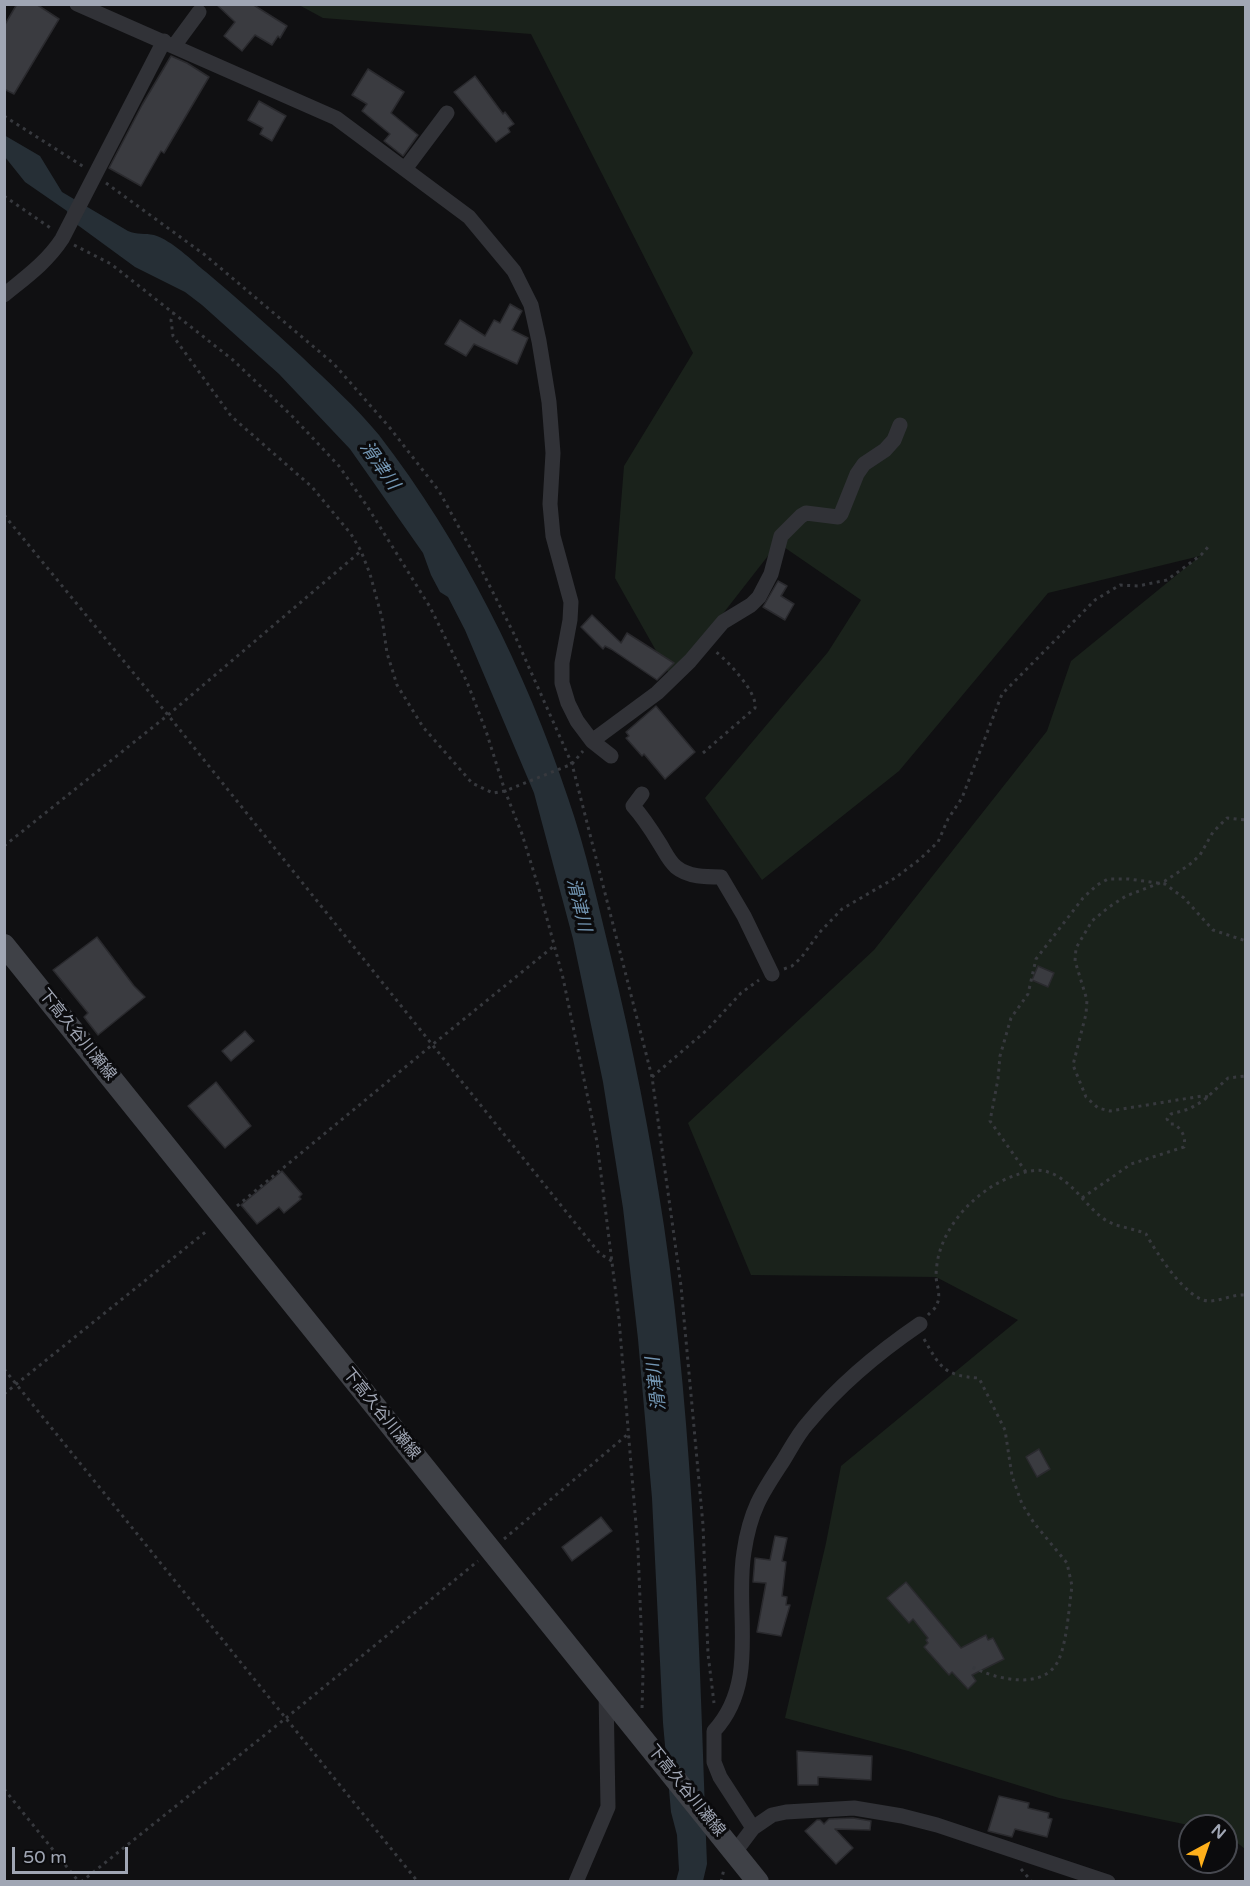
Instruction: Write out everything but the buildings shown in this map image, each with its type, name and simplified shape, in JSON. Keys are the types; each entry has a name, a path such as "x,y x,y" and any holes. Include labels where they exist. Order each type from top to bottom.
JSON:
{"main road":[{"name":"下高久谷川瀬線","path":"4,945 758,1881"}],"street":[{"path":"77,4 336,118 469,218 514,272 531,305 540,341 549,402 553,453 550,504 553,536 570,602 570,620 562,663 562,683 572,712 592,741 611,756"},
{"path":"4,295 41,266 53,253 169,43 199,12"},
{"path":"405,169 447,113"},
{"path":"592,741 657,693 690,661 723,622 751,605 759,597 771,574 781,536 801,516 806,513 838,516 841,514 857,474 864,464 885,450 894,440 900,425"},
{"path":"642,794 633,806 669,860 676,868 690,874 721,877 744,916 772,974"},
{"path":"753,1828 720,1777 714,1762 714,1731 724,1720 735,1699 741,1677 743,1553 750,1521 758,1498 807,1424 864,1365 920,1324"},
{"path":"579,1880 608,1807 606,1690"},
{"path":"730,1846 772,1815 854,1808 902,1815 937,1825 1108,1881"}],"path":[{"path":"4,116 205,255 325,356 390,428 439,491 472,551 515,636 572,764 652,1077 681,1286 702,1525 708,1654 710,1679 714,1693 714,1731"},
{"path":"4,196 52,229 111,264 174,312 233,360 292,416 339,466 367,506 430,607 467,682 522,834 554,946 577,1042 597,1142 612,1261 638,1549 644,1708 631,1722"},
{"path":"174,312 171,320 173,336 225,409 312,487 351,534 361,551 382,618 392,670 405,699 423,727 472,783 493,793 511,788 572,764 592,741"},
{"path":"4,515 168,715 600,1254 612,1261"},
{"path":"652,1077 707,1030 741,993 772,974 792,966 842,909 895,878 938,842 948,819 962,798 1002,694 1095,600 1120,585 1138,586 1167,580 1202,555 1208,547"},
{"path":"4,846 168,715 361,551"},
{"path":"703,646 714,650 726,659 756,702 755,708 703,753"},
{"path":"1208,1097 1202,1096 1110,1111 1098,1108 1086,1098 1073,1065 1086,1014 1087,1000 1075,962 1076,948 1092,921 1109,907 1126,896 1166,881 1200,855 1213,832 1227,818 1245,820"},
{"path":"1026,1172 990,1122 1000,1056 1011,1018 1028,994 1036,959 1083,898 1097,885 1108,879 1129,879 1165,884 1184,898 1213,930 1245,941"},
{"path":"4,1394 223,1218 554,946"},
{"path":"1082,1198 1131,1164 1184,1147 1185,1139 1181,1130 1175,1124 1170,1124 1167,1119 1170,1114 1189,1109 1208,1097 1228,1078 1245,1076"},
{"path":"972,1667 1002,1678 1019,1680 1034,1679 1052,1669 1059,1660 1072,1586 1067,1563 1034,1523 1022,1504 1012,1476 1005,1430 979,1378 948,1373 935,1361 932,1350 923,1338 920,1324 938,1304 936,1276 939,1255 958,1217 989,1187 1026,1172 1046,1171 1059,1177 1107,1221 1119,1227 1146,1234 1165,1264 1191,1293 1202,1300 1210,1301 1245,1295"},
{"path":"4,1369 418,1881"},
{"path":"4,1789 80,1881 286,1718 490,1551 628,1434"}],"shaded area":[{"path":"299,5 1245,5 1245,1849 1238,1843 1238,1814 1178,1814 1178,1823 1059,1798 908,1751 785,1718 826,1543 841,1466 1018,1320 936,1277 751,1275 688,1123 874,950 1047,731 1071,661 1200,556 1048,593 899,771 762,880 705,798 828,652 861,600 778,543 672,679 615,578 624,466 693,353 531,34 323,18"}],"water":[{"name":"滑津川","path":"4,135 40,156 62,192 128,231 154,235 182,251 279,335 332,385 379,435 409,476 464,563 511,655 551,750 586,857 619,991 647,1124 664,1226 683,1385 694,1544 707,1864 703,1881 676,1881 679,1870 677,1835 671,1812 663,1723 652,1498 638,1339 623,1208 603,1082 573,939 534,793 465,630 448,597 440,592 423,553 350,449 279,374 202,305 185,292 135,267 68,218 67,211 25,182 5,157"}]}
